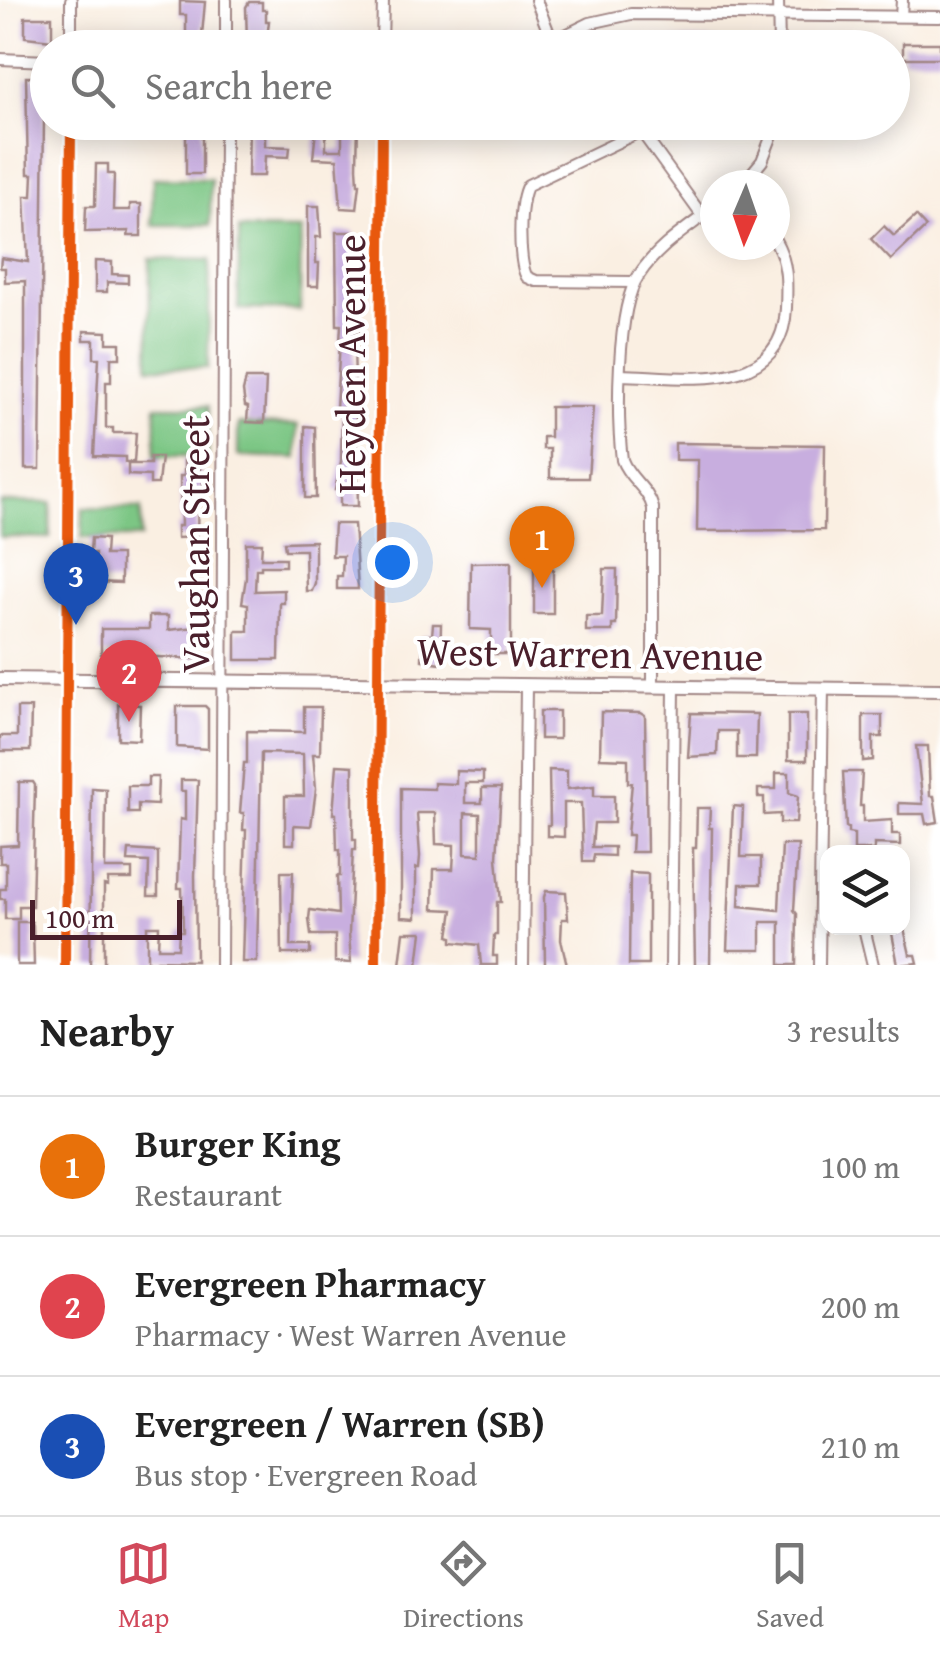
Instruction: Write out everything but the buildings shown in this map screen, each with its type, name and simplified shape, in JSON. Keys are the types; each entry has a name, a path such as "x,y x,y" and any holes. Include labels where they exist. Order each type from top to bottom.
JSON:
{"main road":[{"name":"West Warren Avenue","path":"0,679 940,690"}],"street":[{"path":"71,30 72,0"},
{"path":"226,0 226,30"},
{"path":"382,30 383,0"},
{"path":"536,0 548,30"},
{"path":"658,0 658,14"},
{"path":"778,0 778,30"},
{"path":"901,16 902,0"},
{"path":"578,30 608,17 658,14 940,17"},
{"path":"0,59 30,60"},
{"path":"65,965 71,140"},
{"name":"Vaughan Street","path":"220,965 226,140"},
{"name":"Heyden Avenue","path":"376,965 382,140"},
{"path":"622,140 528,185 522,196 521,265 527,277 536,281 634,282"},
{"path":"647,140 700,213"},
{"path":"754,170 770,140"},
{"path":"653,687 653,508 648,493 628,474 622,460 622,321 634,282 662,248 700,219"},
{"path":"621,375 723,376 760,364 776,345 785,319 786,270 782,260"},
{"path":"523,965 526,686"},
{"path":"671,965 674,687"},
{"path":"823,688 824,845"},
{"path":"820,965 821,935"},
{"path":"866,935 874,965"}],"green space":[{"path":"153,178 211,179 210,225 152,225"},
{"path":"239,229 301,230 300,310 238,309"},
{"path":"150,259 210,260 208,368 149,367"},
{"path":"156,406 208,406 208,456 155,456"},
{"path":"238,424 298,425 297,458 238,456"},
{"path":"0,502 51,503 50,538 0,537"},
{"path":"83,508 141,509 141,538 82,538"}],"cycle path":[{"path":"65,965 71,140"},
{"path":"376,965 382,140"}],"place":[{"name":"Burger King","path":"542,588"},
{"name":"Evergreen / Warren (SB)","path":"76,625"},
{"name":"Evergreen Pharmacy","path":"129,722"}]}
